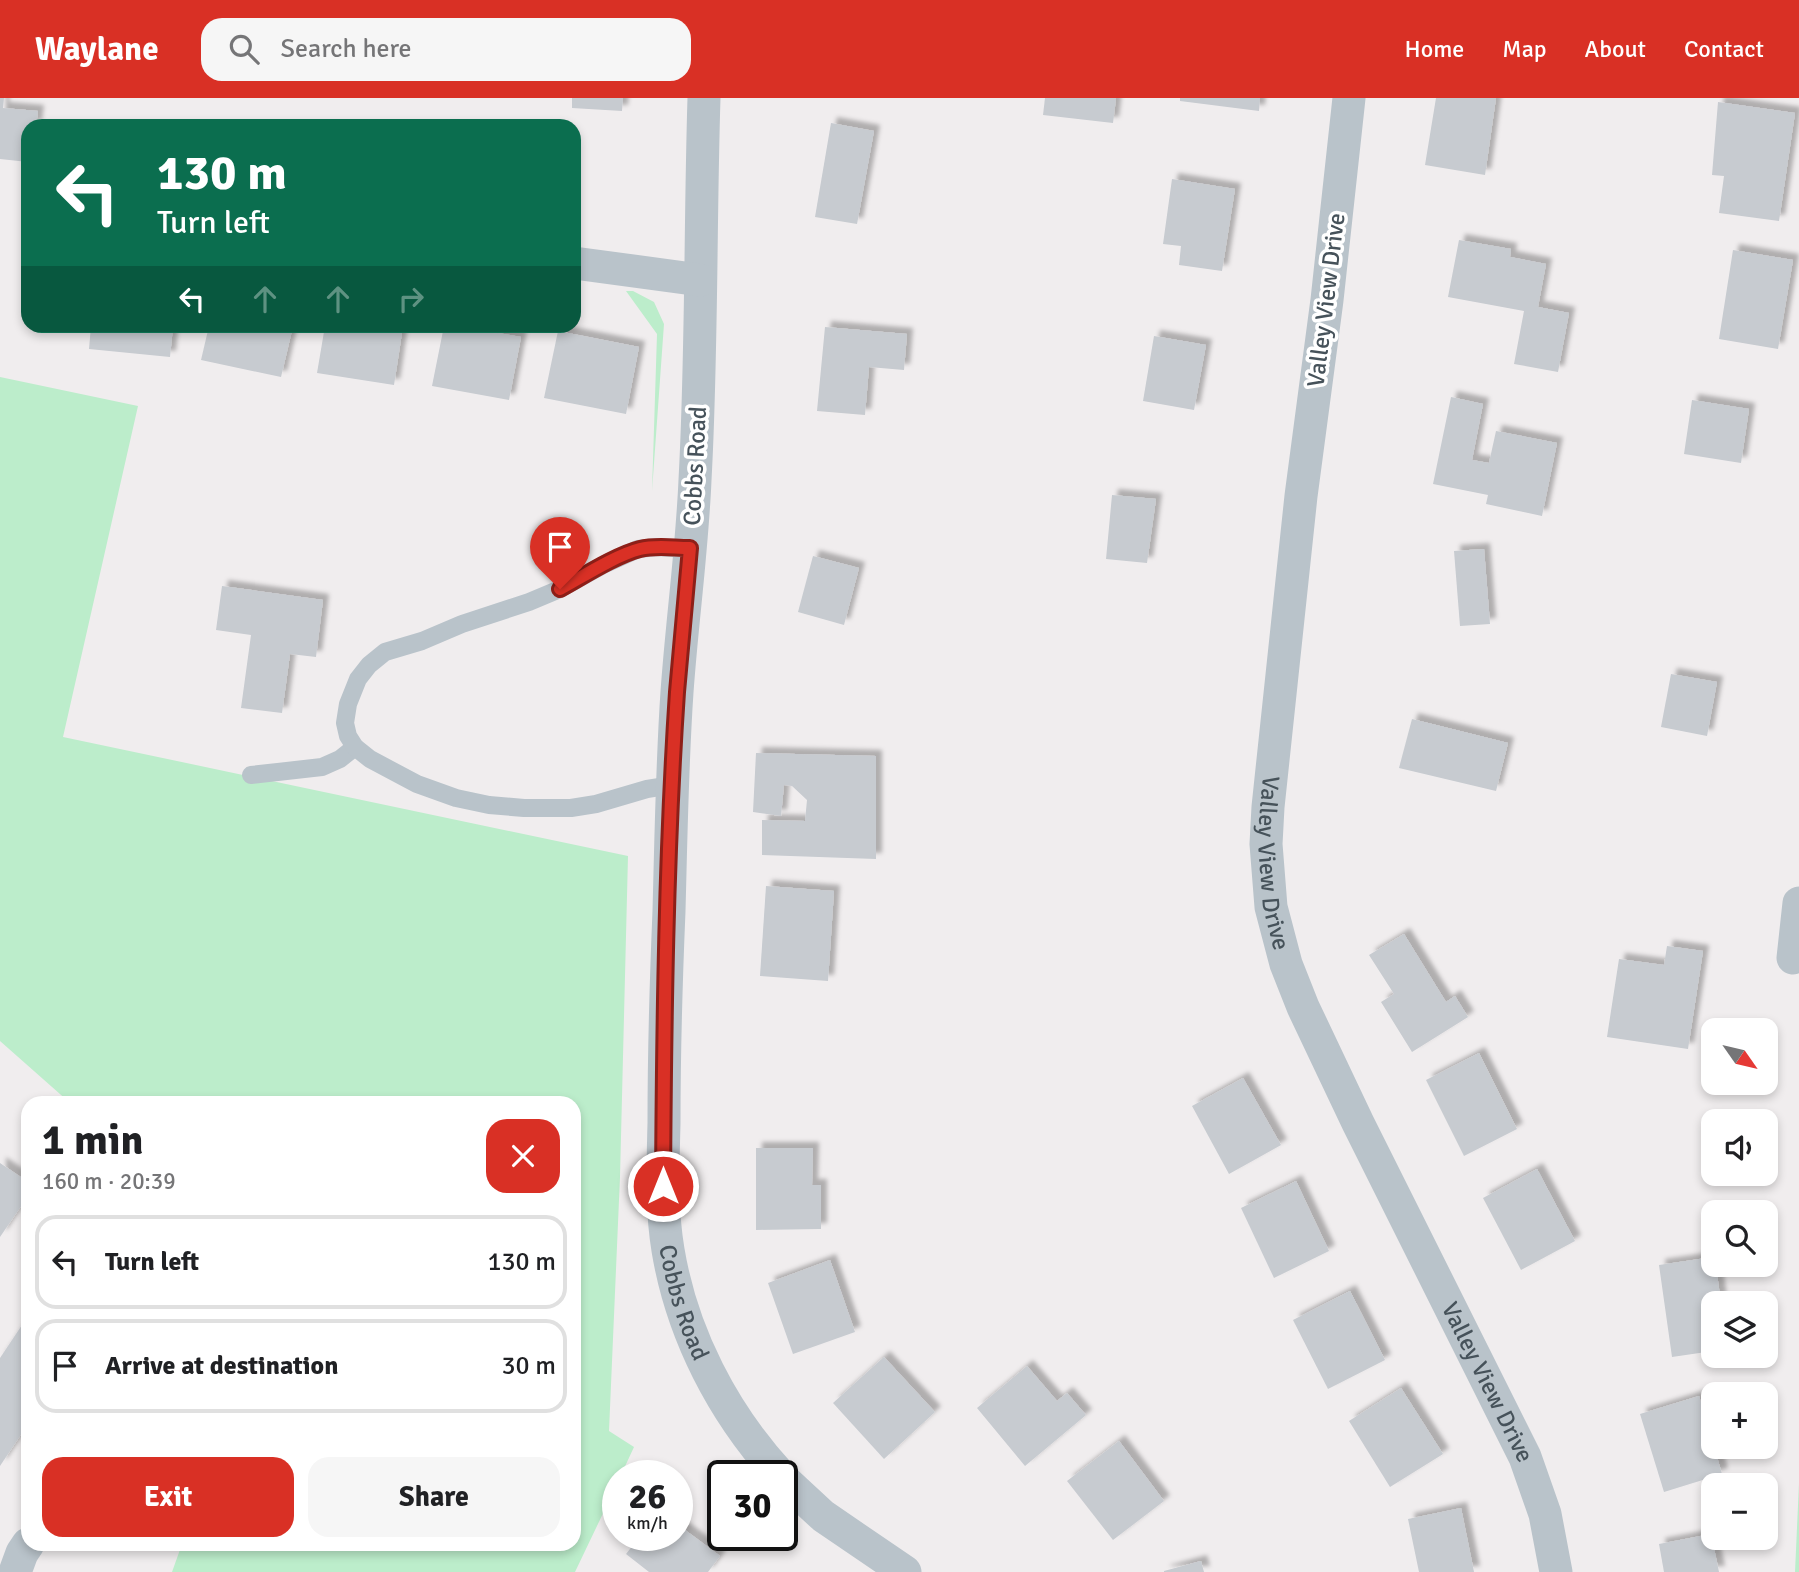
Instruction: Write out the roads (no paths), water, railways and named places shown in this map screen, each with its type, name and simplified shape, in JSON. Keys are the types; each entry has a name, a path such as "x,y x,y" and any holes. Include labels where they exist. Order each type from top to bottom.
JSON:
{"street":[{"name":"Cobbs Road","path":"704,98 695,487 677,690 672,785 664,1059 663,1212 668,1252 678,1296 693,1340 733,1416 765,1460"},
{"name":"Valley View Drive","path":"1349,98 1327,300 1301,496 1268,807 1266,844 1271,906 1286,964 1303,1007 1525,1457 1545,1514 1556,1572"},
{"path":"581,264 700,280"},
{"path":"1793,958 1799,903"},
{"name":"Cobbs Road","path":"798,1493 823,1516 905,1572"},
{"path":"15,1572 23,1551"}],"lane":[{"path":"672,785 571,808 489,805 417,784 370,759 355,747 348,736 345,723 348,704 358,679 369,665 385,652 539,598 639,549 690,548"},
{"path":"251,775 322,767 340,759 355,747"}]}
